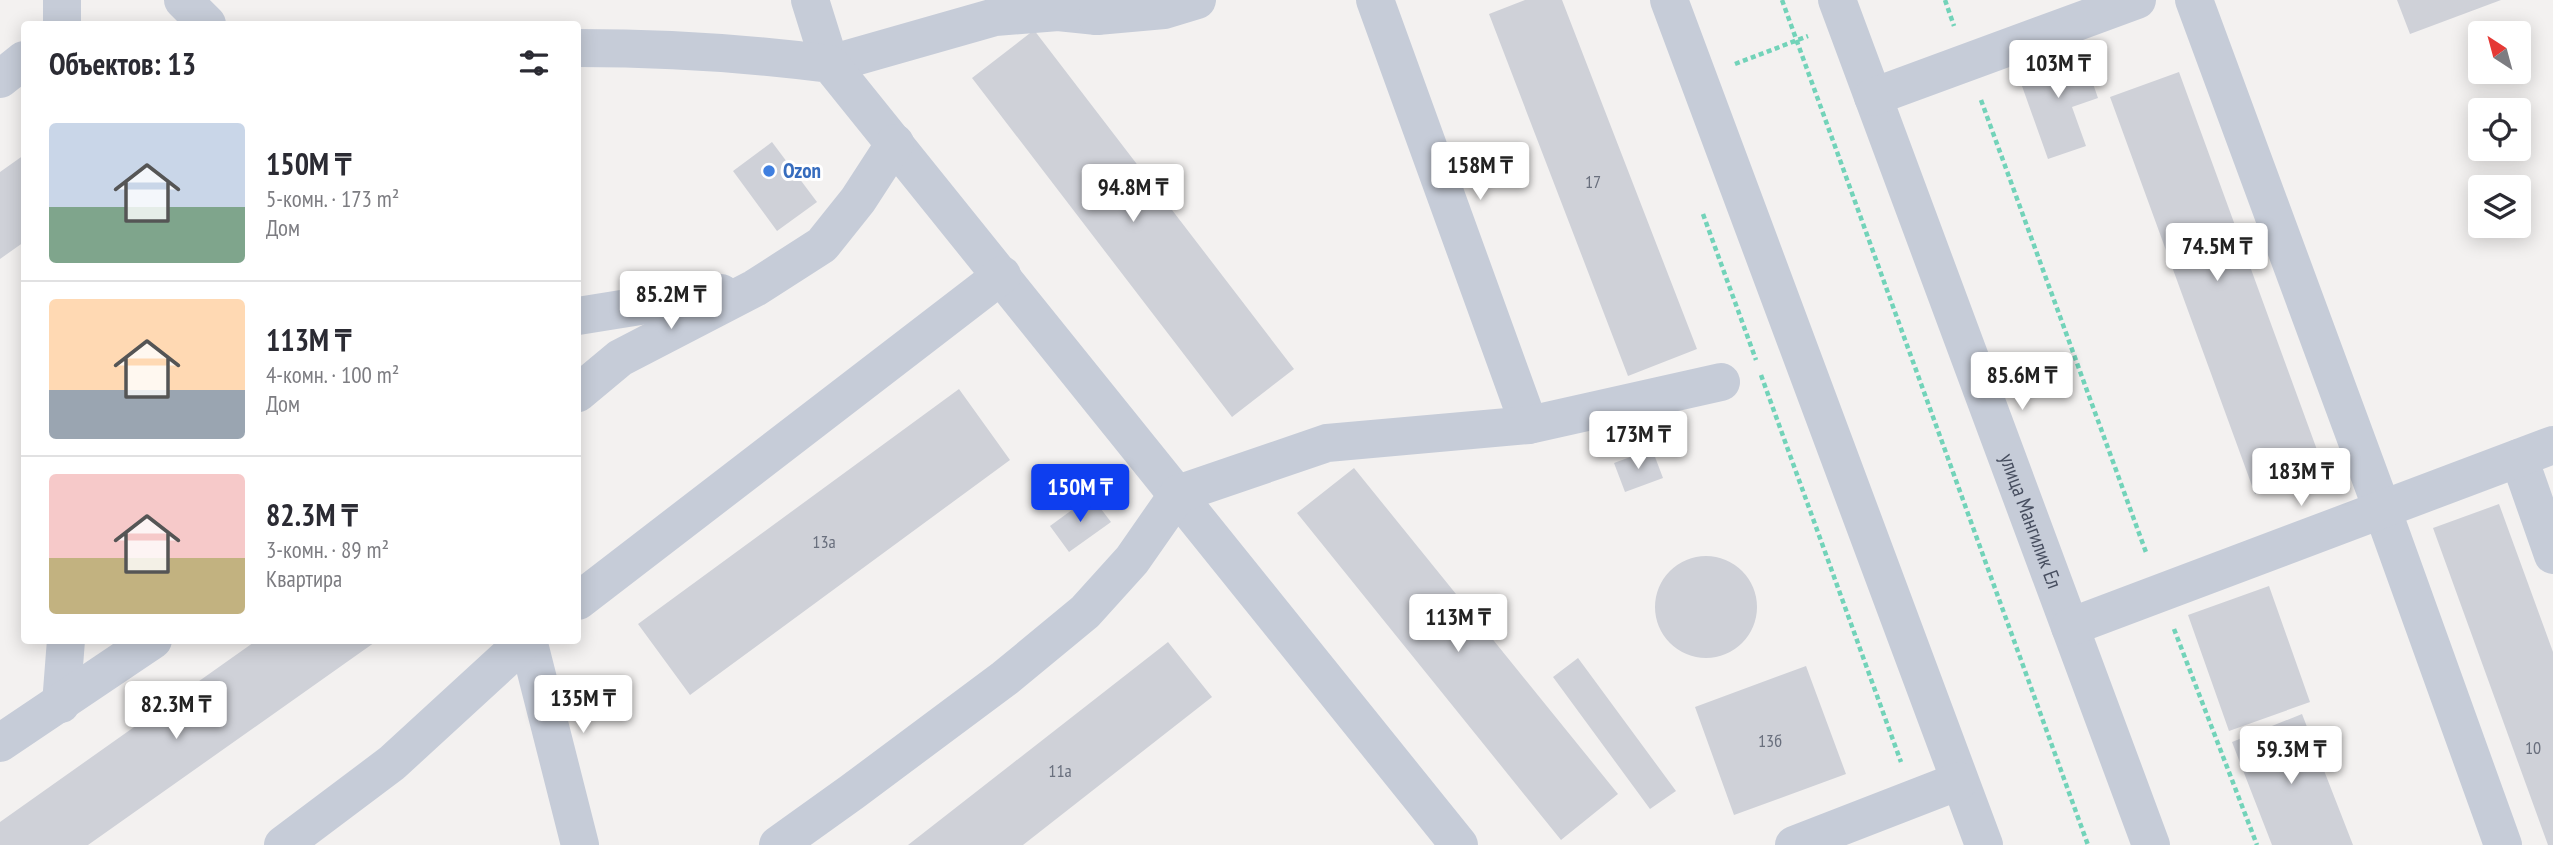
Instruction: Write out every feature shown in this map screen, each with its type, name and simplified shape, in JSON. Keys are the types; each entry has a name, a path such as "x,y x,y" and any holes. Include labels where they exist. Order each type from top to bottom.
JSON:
{"street":[{"path":"62,0 62,21"},
{"path":"183,0 204,21"},
{"path":"810,0 830,64 1459,845"},
{"path":"581,48 652,48 744,53 830,64 995,17 1094,8 1164,10 1197,0"},
{"path":"1375,0 1529,425"},
{"path":"1669,0 1983,845"},
{"path":"1873,97 2137,0"},
{"path":"2194,0 2503,845"},
{"name":"улица Мангилик Ел","path":"1841,11 2151,845"},
{"path":"0,79 21,62"},
{"path":"581,390 620,358 755,288 822,245 858,200 895,143"},
{"path":"581,599 1002,275"},
{"path":"581,316 755,288"},
{"path":"778,845 1004,678 1085,612 1132,560 1178,495 1327,443 1529,425 1721,382"},
{"path":"2070,627 2536,451 2553,555"},
{"path":"61,704 66,644"},
{"path":"0,743 147,644"},
{"path":"283,845 391,763 523,644"},
{"path":"528,644 580,845"},
{"path":"1794,845 1959,781"}],"path":[{"path":"1782,0 2088,845"},
{"path":"1945,0 2161,592 2257,845"},
{"path":"1698,78 1797,40 1841,11"},
{"path":"1701,209 1914,798"}],"building":[{"path":"1525,0 1562,0 1697,349 1628,376 1489,14"},
{"path":"2397,0 2501,0 2410,34"},
{"path":"1034,30 1294,369 1232,417 972,78"},
{"path":"2081,49 2098,98 2072,107 2086,146 2048,159 2017,72"},
{"path":"2179,72 2324,469 2255,494 2110,97"},
{"path":"772,142 817,202 777,231 733,171"},
{"path":"21,157 21,244 0,259 0,172"},
{"path":"959,389 1010,460 690,695 638,624"},
{"path":"1652,449 1663,478 1625,492 1614,463"},
{"path":"1354,468 1618,794 1561,840 1297,513"},
{"path":"1091,496 1111,522 1069,552 1050,526"},
{"path":"2499,504 2553,652 2553,845 2548,845 2433,528"},
{"path":"1706,556 1725,560 1742,571 1753,588 1757,607 1753,626 1742,643 1725,654 1706,658 1687,654 1670,643 1659,626 1655,607 1659,588 1670,571 1687,560"},
{"path":"2269,586 2310,702 2229,731 2188,615"},
{"path":"1168,642 1212,697 1023,845 908,845"},
{"path":"251,644 372,644 88,845 0,845 0,822"},
{"path":"1578,658 1676,791 1650,809 1553,677"},
{"path":"1806,666 1846,774 1734,815 1695,707"},
{"path":"2302,714 2353,845 2272,845 2232,742"}],"place":[{"name":"Ozon","path":"769,171"}]}
